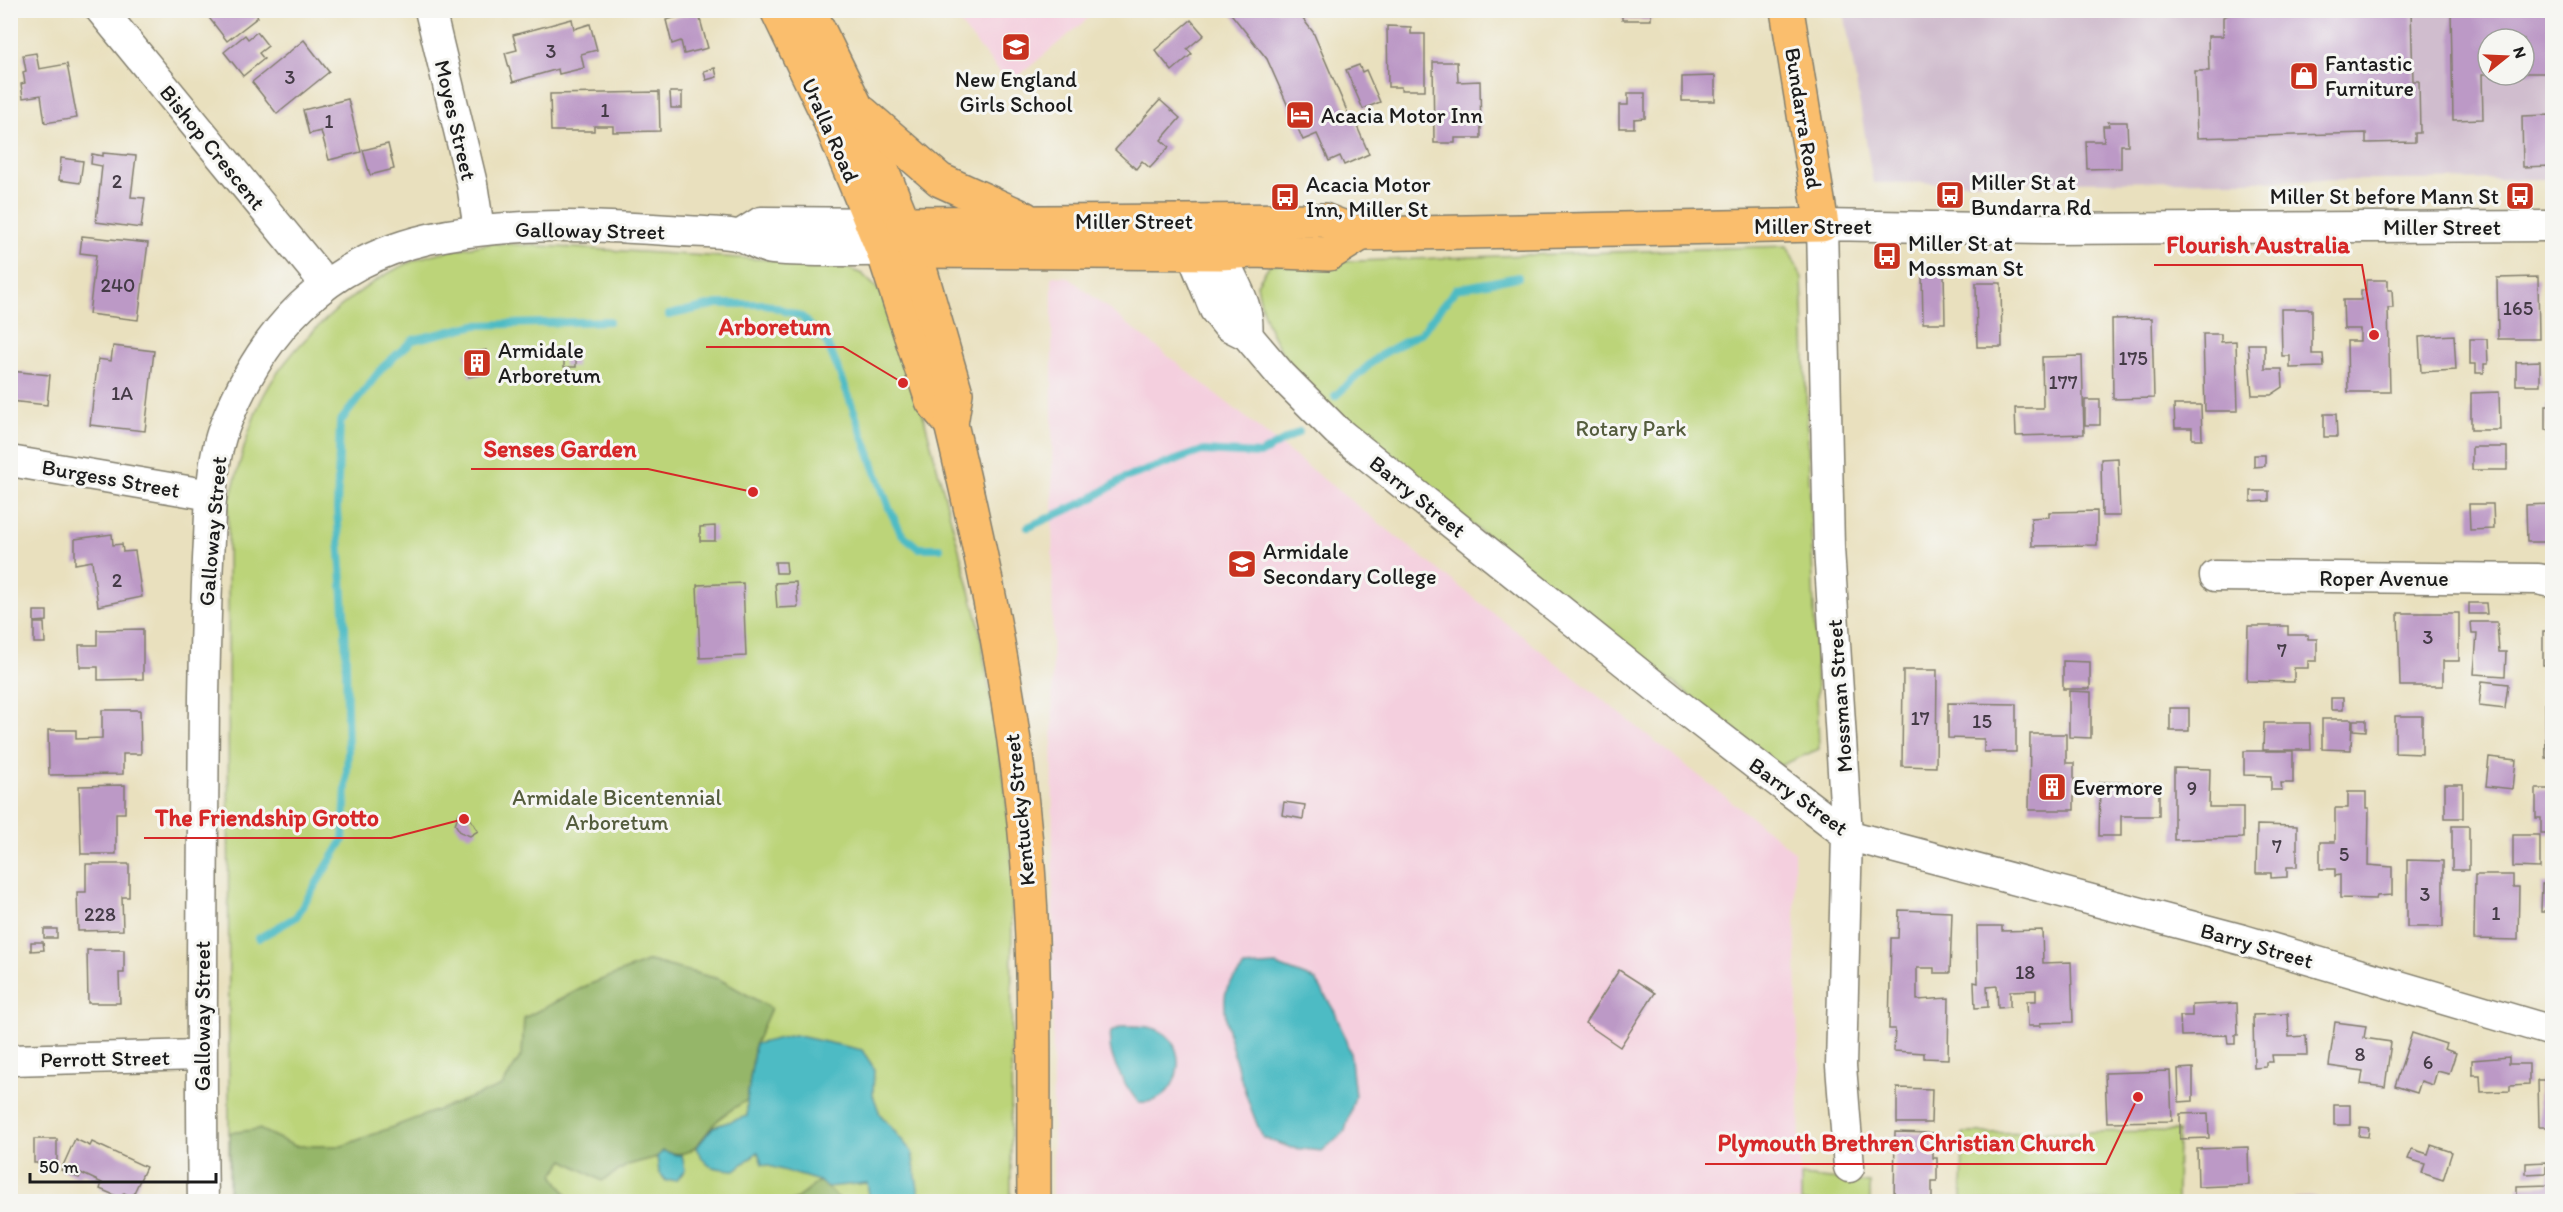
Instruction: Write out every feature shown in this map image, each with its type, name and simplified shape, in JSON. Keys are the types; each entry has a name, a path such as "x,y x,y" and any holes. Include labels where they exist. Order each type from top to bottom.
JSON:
{"main road":[{"name":"Uralla Road","path":"777,10 826,112 893,237"},
{"name":"Uralla Road","path":"809,10 857,108 893,237"},
{"name":"Bundarra Road","path":"1787,10 1822,225"},
{"path":"857,108 940,180 1032,222"},
{"name":"Miller Street","path":"893,237 1032,222 1324,220 1360,234 1822,225"},
{"name":"Miller Street","path":"893,237 1206,253 1254,251 1329,254 1360,234"},
{"name":"Kentucky Street","path":"893,237 932,401 951,424 992,608 1006,689 1026,844 1034,1011 1034,1202"}],"street":[{"name":"Bishop Crescent","path":"101,10 325,283"},
{"name":"Moyes Street","path":"430,10 472,183 478,229"},
{"name":"Barry Street","path":"1199,221 1206,253 1246,309 1247,335 1281,375 1337,431 1667,695 1847,835 2243,940 2553,1030"},
{"name":"Galloway Street","path":"203,1202 200,1055 205,621 211,495 222,430 245,380 265,345 289,317 325,283 383,254 423,240 478,229 560,225 739,236 768,249 893,237"},
{"name":"Miller Street","path":"1822,225 2044,229 2553,226"},
{"name":"Mossman Street","path":"1822,225 1829,548 1847,835 1841,1066 1849,1167"},
{"name":"Burgess Street","path":"10,461 211,495"},
{"name":"Roper Avenue","path":"2215,576 2538,579 2553,582"},
{"name":"Perrott Street","path":"10,1060 200,1055"}],"shaded area":[{"name":"New England Girls School","path":"950,11 1097,11 1009,84"},
{"path":"1844,11 2552,11 2552,179 1873,183"},
{"name":"Armidale Secondary College","path":"1052,276 1068,277 1794,851 1801,1201 1053,1201"}],"green space":[{"name":"Armidale Bicentennial Arboretum","path":"492,243 838,264 862,274 881,292 924,418 978,621 1005,786 1012,864 1011,1201 229,1201 228,505 259,405 287,361 327,318 374,282 398,268 429,255"},
{"name":"Rotary Park","path":"1787,246 1802,278 1819,749 1780,766 1346,426 1301,378 1278,345 1262,307 1257,284 1270,264"},
{"path":"649,961 719,979 771,1008 755,1044 747,1100 719,1119 690,1151 674,1154 663,1151 657,1157 628,1165 602,1181 564,1160 553,1175 571,1201 229,1202 230,1133 259,1129 295,1146 342,1146 502,1086 522,1054 524,1018 588,985"},
{"path":"2178,1131 2177,1201 1962,1201 1963,1133"},
{"path":"1801,1176 1870,1183 1870,1201 1801,1202"},
{"path":"819,1181 842,1201 796,1202 795,1200"}],"water":[{"path":"1276,965 1316,980 1335,1012 1350,1052 1355,1096 1345,1131 1322,1151 1292,1148 1263,1138 1243,1086 1230,1041 1225,1002 1228,986 1244,967"},
{"path":"1123,1026 1156,1029 1170,1039 1176,1050 1178,1062 1171,1086 1163,1095 1152,1101 1138,1102 1127,1087 1113,1059 1111,1032"},
{"path":"794,1035 862,1050 874,1068 873,1095 880,1114 912,1152 920,1201 870,1201 867,1183 827,1187 819,1181 762,1164 758,1152 735,1170 715,1168 703,1160 696,1148 713,1127 747,1116 755,1044"},
{"path":"663,1151 682,1155 685,1170 677,1180 666,1181 659,1172 657,1157"}],"building":[{"path":"10,10 16,10 12,33 10,33"},
{"path":"203,10 253,10 258,17 227,41"},
{"path":"1228,10 1296,10 1313,32 1350,118 1353,117 1369,154 1344,165 1340,156 1329,161 1317,134 1303,140 1267,59"},
{"path":"1622,10 1651,10 1651,20 1622,20"},
{"name":"Fantastic Furniture","path":"2241,10 2411,10 2413,81 2419,81 2420,133 2415,133 2415,142 2366,143 2366,133 2197,138 2195,71 2209,71 2208,36 2223,36 2223,17"},
{"path":"2451,10 2552,10 2552,73 2536,73 2536,27 2476,27 2476,87 2482,87 2483,119 2453,120"},
{"path":"698,12 708,48 684,54 681,41 672,44 666,20"},
{"path":"572,19 574,29 590,24 597,50 581,54 584,68 559,74 558,69 513,82 505,53 517,50 513,35"},
{"path":"1191,20 1204,35 1187,49 1192,54 1172,71 1155,50"},
{"path":"1387,26 1411,27 1411,34 1425,34 1425,90 1401,90 1401,87 1388,87"},
{"path":"257,32 268,46 259,53 264,59 243,76 224,52 245,35 248,39"},
{"path":"304,40 329,72 277,114 252,82"},
{"path":"36,53 39,69 67,64 77,118 45,123 41,95 23,98 21,84 25,83 23,72 26,71 23,55"},
{"path":"1433,62 1457,62 1458,82 1480,81 1481,138 1455,138 1455,143 1434,143"},
{"path":"1359,65 1362,72 1366,70 1380,102 1363,109 1346,70"},
{"path":"715,68 717,77 706,80 704,71"},
{"path":"1715,76 1715,101 1682,101 1682,77"},
{"path":"659,92 660,131 613,132 613,126 594,126 594,131 551,131 550,94"},
{"path":"670,92 682,92 682,108 671,108"},
{"path":"1628,93 1645,93 1645,118 1634,119 1634,128 1619,128 1619,105 1628,105"},
{"path":"348,99 361,152 329,160 321,131 309,134 303,110"},
{"path":"1160,100 1180,118 1161,140 1169,147 1150,168 1142,161 1136,169 1115,150"},
{"path":"2552,115 2552,166 2523,167 2522,116"},
{"path":"2108,122 2127,122 2128,145 2121,145 2121,168 2087,169 2086,141 2104,141 2103,126 2109,126"},
{"path":"388,144 394,169 370,175 363,150"},
{"path":"103,153 136,156 131,197 145,198 141,228 96,222 102,166 91,164 92,154 103,156"},
{"path":"61,158 83,161 80,183 59,180"},
{"path":"82,236 148,243 138,320 89,314 96,255 80,253"},
{"path":"1922,272 1944,272 1945,323 1923,323"},
{"path":"2538,277 2539,339 2498,339 2497,278"},
{"path":"2366,280 2388,280 2388,290 2392,290 2393,308 2388,308 2390,392 2348,392 2347,341 2360,341 2360,329 2344,329 2343,300 2361,300 2361,290 2366,290"},
{"path":"1976,283 2001,283 2002,347 1977,347"},
{"path":"2281,309 2312,309 2312,354 2323,354 2324,367 2290,368 2290,356 2282,356"},
{"path":"2152,318 2154,398 2113,399 2112,319"},
{"path":"2203,334 2221,334 2221,342 2236,341 2238,411 2205,411"},
{"path":"2454,335 2456,370 2421,372 2419,337"},
{"path":"2470,339 2487,339 2488,364 2484,364 2484,373 2476,373 2476,364 2470,364"},
{"path":"2248,344 2265,344 2265,369 2282,369 2283,387 2271,395 2252,395"},
{"path":"113,346 154,351 145,431 90,425 98,359 111,361"},
{"path":"564,349 576,349 576,367 564,367"},
{"name":"Armidale Arboretum","path":"486,350 489,374 469,377 465,353"},
{"path":"2082,356 2084,434 2016,436 2015,408 2043,408 2042,357"},
{"path":"2540,361 2540,385 2516,385 2516,362"},
{"path":"10,371 50,375 47,405 10,401"},
{"path":"2499,392 2500,430 2471,430 2471,393"},
{"path":"2085,400 2100,400 2100,425 2085,425"},
{"path":"2174,405 2201,405 2202,439 2192,439 2192,428 2175,428"},
{"path":"2546,405 2552,405 2552,430 2546,430"},
{"path":"2324,414 2336,414 2337,437 2324,437"},
{"path":"2472,447 2507,447 2507,470 2472,470"},
{"path":"2254,455 2265,455 2265,466 2254,467"},
{"path":"2118,458 2120,516 2102,516 2101,459"},
{"path":"2251,491 2269,491 2269,501 2251,502"},
{"path":"2469,504 2493,504 2494,529 2470,530"},
{"path":"2552,504 2552,542 2527,542 2526,505"},
{"path":"2097,511 2097,545 2032,546 2031,518 2049,517 2049,512"},
{"path":"715,526 715,541 700,541 700,527"},
{"path":"112,534 113,545 122,544 123,552 135,551 142,597 98,606 92,561 75,564 75,539"},
{"path":"775,562 786,562 787,573 776,573"},
{"path":"796,582 798,607 777,608 775,583"},
{"path":"743,583 746,656 700,658 697,585"},
{"path":"2469,603 2486,603 2487,614 2469,614"},
{"path":"34,611 47,611 47,621 34,622"},
{"path":"2398,613 2459,613 2459,661 2443,661 2443,686 2400,686"},
{"path":"2471,622 2497,622 2499,652 2506,652 2505,676 2474,674 2477,633 2472,633"},
{"path":"34,623 44,623 45,643 34,643"},
{"path":"2248,626 2288,626 2288,635 2308,635 2308,639 2317,639 2317,661 2308,661 2308,668 2294,668 2294,682 2247,681"},
{"path":"143,629 143,679 98,680 98,667 80,667 79,645 97,645 97,630"},
{"path":"2543,631 2552,631 2552,665 2543,665"},
{"path":"2063,661 2090,662 2090,689 2063,689"},
{"path":"1903,670 1937,670 1936,767 1902,766"},
{"path":"2482,681 2508,684 2505,709 2479,706"},
{"path":"2069,691 2091,692 2091,738 2069,737"},
{"path":"2547,693 2552,693 2552,758 2546,758 2545,701"},
{"path":"2331,698 2343,698 2343,710 2331,710"},
{"path":"1948,703 2016,704 2016,752 1984,752 1984,739 1948,738"},
{"path":"2170,708 2189,708 2189,731 2170,731"},
{"path":"102,710 140,710 141,754 123,754 123,774 49,775 48,730 76,730 76,739 102,738"},
{"path":"2395,716 2422,716 2422,754 2395,753"},
{"path":"2322,719 2352,719 2351,750 2322,749"},
{"path":"2353,720 2366,720 2366,731 2353,730"},
{"path":"2264,723 2310,723 2311,750 2263,750"},
{"path":"10,730 14,730 15,772 10,772"},
{"name":"Evermore","path":"2030,734 2066,734 2066,763 2074,763 2074,810 2029,810"},
{"path":"2244,751 2293,751 2293,783 2281,783 2282,790 2271,790 2271,776 2244,775"},
{"path":"2489,757 2516,760 2513,789 2486,786"},
{"path":"2174,768 2210,769 2209,807 2243,807 2243,838 2174,840"},
{"path":"2100,782 2159,783 2159,816 2121,816 2121,836 2099,836"},
{"path":"2445,784 2463,784 2463,818 2445,818"},
{"path":"125,785 125,813 116,813 116,854 81,854 79,786"},
{"path":"2536,789 2552,789 2552,833 2541,833 2541,818 2536,818"},
{"path":"2348,792 2366,792 2366,808 2369,808 2368,865 2392,867 2392,895 2377,896 2376,899 2340,898 2340,875 2335,876 2335,869 2320,869 2320,842 2335,842 2335,808 2348,808"},
{"path":"1284,802 1305,805 1303,819 1282,815"},
{"path":"465,810 478,831 470,836 460,832 455,824 459,813"},
{"path":"2257,825 2297,826 2297,867 2287,867 2287,877 2271,878 2271,873 2256,873"},
{"path":"2452,826 2469,826 2469,870 2452,870"},
{"path":"2513,835 2540,835 2540,868 2513,867"},
{"path":"2407,860 2443,861 2443,927 2407,927"},
{"path":"86,864 129,864 129,897 122,897 123,930 78,931 77,892 86,892"},
{"path":"2475,875 2513,875 2513,887 2519,887 2518,940 2474,939"},
{"path":"2542,884 2552,884 2552,912 2541,912"},
{"path":"1899,910 1952,912 1950,973 1934,973 1934,968 1917,968 1917,1000 1949,998 1948,1059 1924,1058 1924,1053 1894,1051 1895,1029 1889,1029 1891,938 1898,938"},
{"path":"1977,926 2002,926 2002,931 2042,930 2043,963 2071,962 2073,1022 2040,1023 2041,1026 2028,1026 2027,1001 2036,1001 2036,990 2010,991 2010,1007 1998,1008 1997,986 1987,987 1988,1007 1975,1008 1974,982 1978,983"},
{"path":"44,929 57,929 57,938 44,938"},
{"path":"31,942 43,942 44,950 31,951"},
{"path":"87,950 124,950 124,973 119,973 120,1003 88,1003"},
{"path":"1619,970 1655,993 1620,1047 1585,1023"},
{"path":"2237,1003 2238,1035 2235,1035 2235,1044 2228,1044 2227,1035 2181,1036 2180,1016 2192,1016 2192,1005"},
{"path":"2288,1014 2289,1037 2306,1036 2307,1055 2272,1055 2273,1062 2266,1062 2266,1067 2254,1068 2253,1015"},
{"path":"2335,1022 2366,1026 2364,1038 2391,1042 2385,1087 2361,1084 2363,1071 2329,1066"},
{"path":"2412,1033 2446,1044 2444,1049 2456,1053 2449,1074 2437,1071 2433,1085 2421,1081 2417,1093 2395,1086"},
{"path":"2509,1057 2509,1064 2529,1064 2529,1085 2510,1086 2510,1091 2481,1092 2480,1075 2472,1075 2472,1060"},
{"path":"2193,1068 2193,1101 2179,1102 2178,1069"},
{"path":"2170,1071 2172,1121 2107,1122 2105,1073"},
{"path":"2538,1080 2552,1080 2552,1140 2550,1140 2549,1127 2539,1127"},
{"path":"1897,1088 1932,1089 1931,1123 1897,1123"},
{"path":"2334,1105 2350,1105 2350,1125 2334,1125"},
{"path":"2208,1113 2209,1138 2180,1139 2180,1114"},
{"path":"2360,1127 2369,1128 2368,1137 2359,1136"},
{"path":"1895,1132 1933,1133 1933,1158 1937,1158 1937,1181 1932,1181 1932,1202 1894,1202"},
{"path":"34,1139 57,1139 57,1163 34,1163"},
{"path":"75,1139 90,1146 92,1142 146,1167 132,1197 124,1193 121,1198 100,1189 102,1183 81,1173 79,1178 61,1170"},
{"path":"2431,1145 2452,1152 2443,1180 2422,1173 2425,1164 2408,1159 2412,1149 2428,1154"},
{"path":"2248,1147 2249,1185 2198,1187 2197,1149"},
{"path":"2546,1162 2546,1173 2526,1174 2526,1163"},
{"path":"2549,1172 2552,1172 2552,1202 2517,1202 2517,1186 2549,1185"},
{"path":"2317,1197 2317,1202 2294,1202 2294,1198"}],"waterway":[{"path":"1335,396 1379,356 1421,333 1456,289 1518,277"},
{"path":"669,315 717,304 766,304 802,317 827,343 889,508 901,533 918,548 940,548"},
{"path":"259,938 296,917 343,840 348,752 345,626 337,510 340,422 382,368 413,340 476,325 609,321"},
{"path":"1028,527 1089,500 1125,478 1202,451 1260,454 1299,432"}],"place":[{"name":"New England Girls School","path":"1016,47"},
{"name":"Fantastic Furniture","path":"2304,76"},
{"name":"Acacia Motor Inn","path":"1300,115"},
{"name":"Miller St at Bundarra Rd","path":"1950,195"},
{"name":"Miller St before Mann St","path":"2520,196"},
{"name":"Acacia Motor Inn, Miller St","path":"1285,197"},
{"name":"Miller St at Mossman St","path":"1887,256"},
{"name":"Flourish Australia","path":"2374,335"},
{"name":"Armidale Arboretum","path":"477,363"},
{"name":"Arboretum","path":"903,383"},
{"name":"Senses Garden","path":"753,492"},
{"name":"Armidale Secondary College","path":"1242,564"},
{"name":"Evermore","path":"2052,787"},
{"name":"The Friendship Grotto","path":"464,819"},
{"name":"Plymouth Brethren Christian Church","path":"2138,1097"}]}
